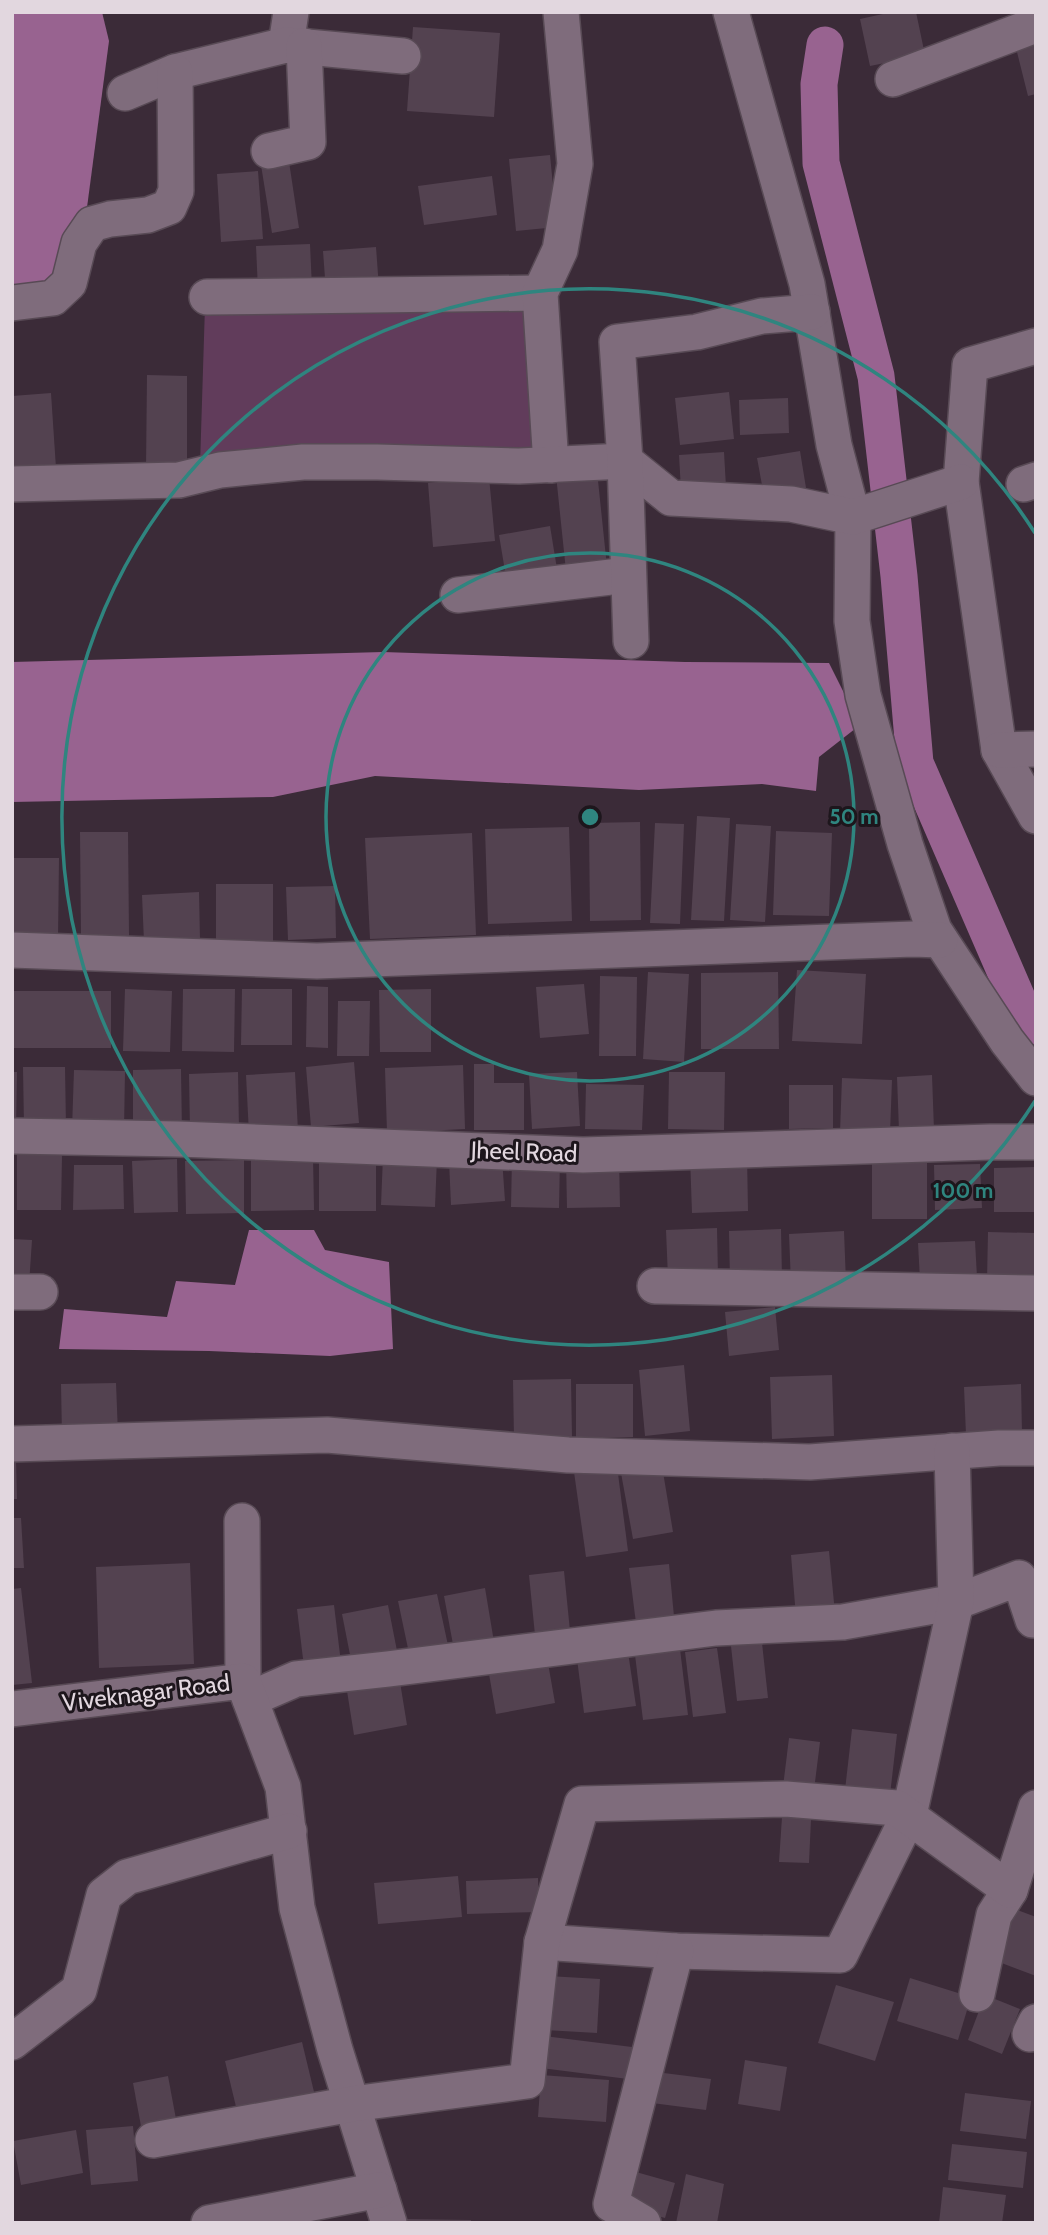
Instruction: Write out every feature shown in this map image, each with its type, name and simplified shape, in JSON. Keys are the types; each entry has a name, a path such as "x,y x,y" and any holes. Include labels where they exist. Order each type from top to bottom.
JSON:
{"street":[{"path":"551,464 540,293 560,250 575,164 561,12"},
{"path":"733,19 807,284 834,445 853,517 852,621 863,695 905,844 934,930 1007,1041 1036,1078"},
{"path":"893,79 1036,25"},
{"path":"125,93 175,72 294,34 403,56"},
{"path":"269,151 308,142 294,34"},
{"path":"12,303 53,298 69,283 79,243 92,224 148,215 169,208 176,191 175,72"},
{"path":"207,297 540,293"},
{"path":"631,641 625,461 617,342 697,332 762,316 812,312"},
{"path":"1033,356 970,365 961,482 999,750 1036,816"},
{"path":"12,484 179,480 220,470 303,462 377,461 519,466 625,461 671,498 791,504 853,517 961,482"},
{"path":"458,595 628,575"},
{"path":"999,750 1036,750"},
{"path":"12,950 317,961 940,940"},
{"name":"Jheel Road","path":"12,1136 178,1139 583,1155 1036,1142"},
{"path":"655,1286 1036,1293"},
{"path":"12,1444 327,1434 568,1455 810,1462 953,1451 1036,1448"},
{"path":"542,1942 676,1951 840,1955 909,1815 956,1602 953,1451"},
{"path":"209,2223 384,2206 335,2050 297,1908 283,1787 250,1699 242,1521"},
{"name":"Viveknagar Road","path":"12,1709 250,1699 296,1679 716,1628 843,1622 956,1602 1019,1578 1033,1620 1036,1620"},
{"path":"153,2140 352,2104 527,2081 542,1942 582,1804 786,1799 897,1808 1010,1890"},
{"path":"977,1994 994,1915 1010,1890 1036,1808"},
{"path":"12,2042 79,1990 104,1895 127,1877 289,1831"},
{"path":"643,2223 611,2204 676,1951"}],"shaded area":[{"path":"12,12 102,12 109,41 86,215 68,286 12,300"},
{"path":"535,295 542,455 200,465 205,306"},
{"path":"383,652 685,662 829,663 860,725 819,757 816,791 762,784 639,790 375,776 273,797 12,802 12,662"},
{"path":"249,1230 314,1230 325,1250 389,1262 393,1349 330,1356 59,1349 64,1309 167,1317 176,1281 235,1285"}],"building":[{"path":"892,12 916,12 925,55 870,66 860,19"},
{"path":"413,27 500,33 494,117 407,111"},
{"path":"1036,43 1036,94 1028,96 1016,48"},
{"path":"288,155 299,228 272,233 260,159"},
{"path":"550,155 557,227 516,231 509,159"},
{"path":"258,171 263,239 221,242 217,174"},
{"path":"492,176 497,215 424,225 418,186"},
{"path":"310,244 312,288 258,290 256,246"},
{"path":"376,247 379,288 326,292 323,251"},
{"path":"147,375 187,376 187,469 146,469"},
{"path":"729,392 734,439 680,445 675,398"},
{"path":"51,393 56,468 12,471 12,396"},
{"path":"788,398 789,433 740,435 739,400"},
{"path":"800,451 807,494 765,501 757,458"},
{"path":"724,452 726,487 681,490 679,455"},
{"path":"597,471 607,567 566,571 556,475"},
{"path":"489,477 495,541 433,547 428,483"},
{"path":"550,526 558,575 507,583 499,535"},
{"path":"697,816 730,818 724,921 691,920"},
{"path":"640,822 641,920 590,921 589,823"},
{"path":"655,823 684,824 680,924 650,923"},
{"path":"736,824 771,826 765,922 730,920"},
{"path":"569,827 572,921 488,924 485,829"},
{"path":"776,831 832,833 829,916 773,915"},
{"path":"80,832 128,832 129,936 81,936"},
{"path":"472,833 476,935 370,939 365,838"},
{"path":"12,858 59,858 58,939 12,939"},
{"path":"216,884 273,884 273,946 216,945"},
{"path":"335,886 336,938 288,940 286,887"},
{"path":"199,892 200,940 144,942 142,895"},
{"path":"797,970 866,974 862,1044 792,1041"},
{"path":"648,972 689,974 684,1062 643,1059"},
{"path":"778,972 779,1049 701,1049 701,973"},
{"path":"600,976 637,977 636,1056 599,1056"},
{"path":"584,984 589,1034 540,1038 536,987"},
{"path":"307,986 328,987 328,1048 306,1047"},
{"path":"125,989 172,991 170,1052 123,1051"},
{"path":"183,989 235,989 234,1052 182,1051"},
{"path":"242,989 292,989 292,1045 241,1045"},
{"path":"431,989 431,1052 380,1052 379,990"},
{"path":"12,991 111,991 111,1048 12,1048"},
{"path":"338,1001 370,1001 369,1056 337,1056"},
{"path":"354,1062 359,1123 311,1127 306,1067"},
{"path":"474,1064 494,1064 494,1083 524,1083 524,1130 474,1130"},
{"path":"463,1065 465,1129 387,1133 385,1068"},
{"path":"23,1067 65,1067 66,1127 24,1127"},
{"path":"181,1069 182,1134 133,1134 133,1070"},
{"path":"74,1070 125,1071 124,1130 72,1129"},
{"path":"12,1072 17,1072 16,1130 12,1130"},
{"path":"238,1072 239,1130 190,1131 189,1074"},
{"path":"295,1072 298,1131 249,1134 246,1075"},
{"path":"577,1072 580,1126 532,1129 529,1074"},
{"path":"669,1072 725,1072 724,1130 668,1129"},
{"path":"932,1075 934,1130 899,1131 897,1077"},
{"path":"842,1078 892,1080 890,1133 840,1132"},
{"path":"586,1084 644,1085 642,1130 585,1129"},
{"path":"789,1085 833,1085 833,1128 789,1129"},
{"path":"17,1155 62,1155 61,1210 17,1210"},
{"path":"747,1155 748,1211 692,1213 690,1156"},
{"path":"313,1156 314,1210 251,1211 251,1157"},
{"path":"376,1156 376,1211 319,1211 319,1157"},
{"path":"383,1156 437,1158 435,1207 381,1205"},
{"path":"502,1158 505,1201 451,1205 449,1161"},
{"path":"512,1158 560,1158 559,1208 511,1207"},
{"path":"619,1158 620,1207 567,1208 566,1159"},
{"path":"927,1158 927,1219 872,1219 872,1159"},
{"path":"177,1159 178,1212 134,1213 132,1161"},
{"path":"244,1160 244,1213 186,1214 185,1161"},
{"path":"980,1164 982,1208 935,1210 934,1165"},
{"path":"74,1165 123,1165 124,1209 73,1210"},
{"path":"1036,1167 1036,1212 994,1212 994,1168"},
{"path":"717,1228 718,1276 668,1278 666,1230"},
{"path":"781,1229 782,1278 730,1280 729,1231"},
{"path":"844,1231 846,1282 791,1284 789,1234"},
{"path":"988,1232 1036,1233 1036,1283 987,1281"},
{"path":"12,1239 32,1240 29,1285 12,1284"},
{"path":"975,1241 977,1277 920,1280 918,1243"},
{"path":"775,1307 779,1350 729,1356 725,1312"},
{"path":"684,1365 690,1431 645,1436 639,1370"},
{"path":"832,1375 834,1436 772,1439 770,1377"},
{"path":"571,1379 572,1438 514,1439 513,1380"},
{"path":"116,1383 118,1434 62,1436 61,1384"},
{"path":"576,1384 633,1384 633,1437 576,1437"},
{"path":"1021,1384 1022,1433 966,1435 964,1387"},
{"path":"12,1458 16,1458 17,1499 12,1499"},
{"path":"617,1466 628,1551 586,1557 574,1472"},
{"path":"662,1466 673,1532 633,1539 621,1473"},
{"path":"12,1518 21,1518 24,1568 12,1568"},
{"path":"829,1551 835,1613 796,1617 791,1555"},
{"path":"190,1563 194,1664 99,1668 96,1567"},
{"path":"669,1564 675,1627 637,1631 629,1568"},
{"path":"564,1571 571,1641 536,1645 529,1575"},
{"path":"21,1588 32,1683 12,1685 12,1589"},
{"path":"485,1588 495,1648 455,1655 444,1596"},
{"path":"437,1594 449,1650 410,1658 398,1601"},
{"path":"334,1605 341,1663 304,1667 297,1609"},
{"path":"388,1605 399,1661 353,1670 342,1614"},
{"path":"762,1643 768,1698 737,1701 731,1646"},
{"path":"717,1648 726,1713 693,1717 685,1652"},
{"path":"680,1649 688,1715 643,1720 635,1655"},
{"path":"628,1652 636,1706 584,1713 577,1659"},
{"path":"548,1663 555,1703 496,1714 489,1674"},
{"path":"400,1682 407,1725 354,1735 347,1691"},
{"path":"852,1729 897,1734 890,1795 845,1790"},
{"path":"789,1738 820,1742 813,1798 782,1795"},
{"path":"782,1817 811,1819 809,1863 779,1862"},
{"path":"458,1876 462,1917 378,1924 374,1883"},
{"path":"538,1878 539,1912 467,1914 466,1881"},
{"path":"1012,1908 1036,1917 1036,1976 991,1959"},
{"path":"548,1976 600,1979 597,2033 545,2030"},
{"path":"910,1978 971,1997 958,2040 897,2021"},
{"path":"836,1985 894,2002 875,2061 818,2043"},
{"path":"985,1995 1020,2009 1002,2054 968,2040"},
{"path":"544,2036 632,2047 628,2079 541,2068"},
{"path":"302,2042 315,2096 238,2115 225,2061"},
{"path":"745,2060 787,2067 780,2111 738,2104"},
{"path":"656,2072 711,2079 706,2110 652,2103"},
{"path":"541,2075 609,2080 606,2122 538,2117"},
{"path":"168,2076 178,2130 143,2137 133,2083"},
{"path":"965,2093 1031,2101 1026,2139 960,2131"},
{"path":"133,2126 138,2181 91,2185 86,2130"},
{"path":"76,2130 83,2173 21,2185 13,2141"},
{"path":"952,2144 1027,2152 1023,2188 948,2180"},
{"path":"629,2170 675,2183 665,2218 619,2205"},
{"path":"686,2174 724,2184 717,2223 676,2223"},
{"path":"943,2187 1006,2195 1002,2223 939,2223"},
{"path":"404,2219 471,2220 471,2223 404,2223"}],"waterway":[{"path":"825,45 819,84 821,163 876,376 899,576 915,763 1023,1012 1036,1026"}]}
